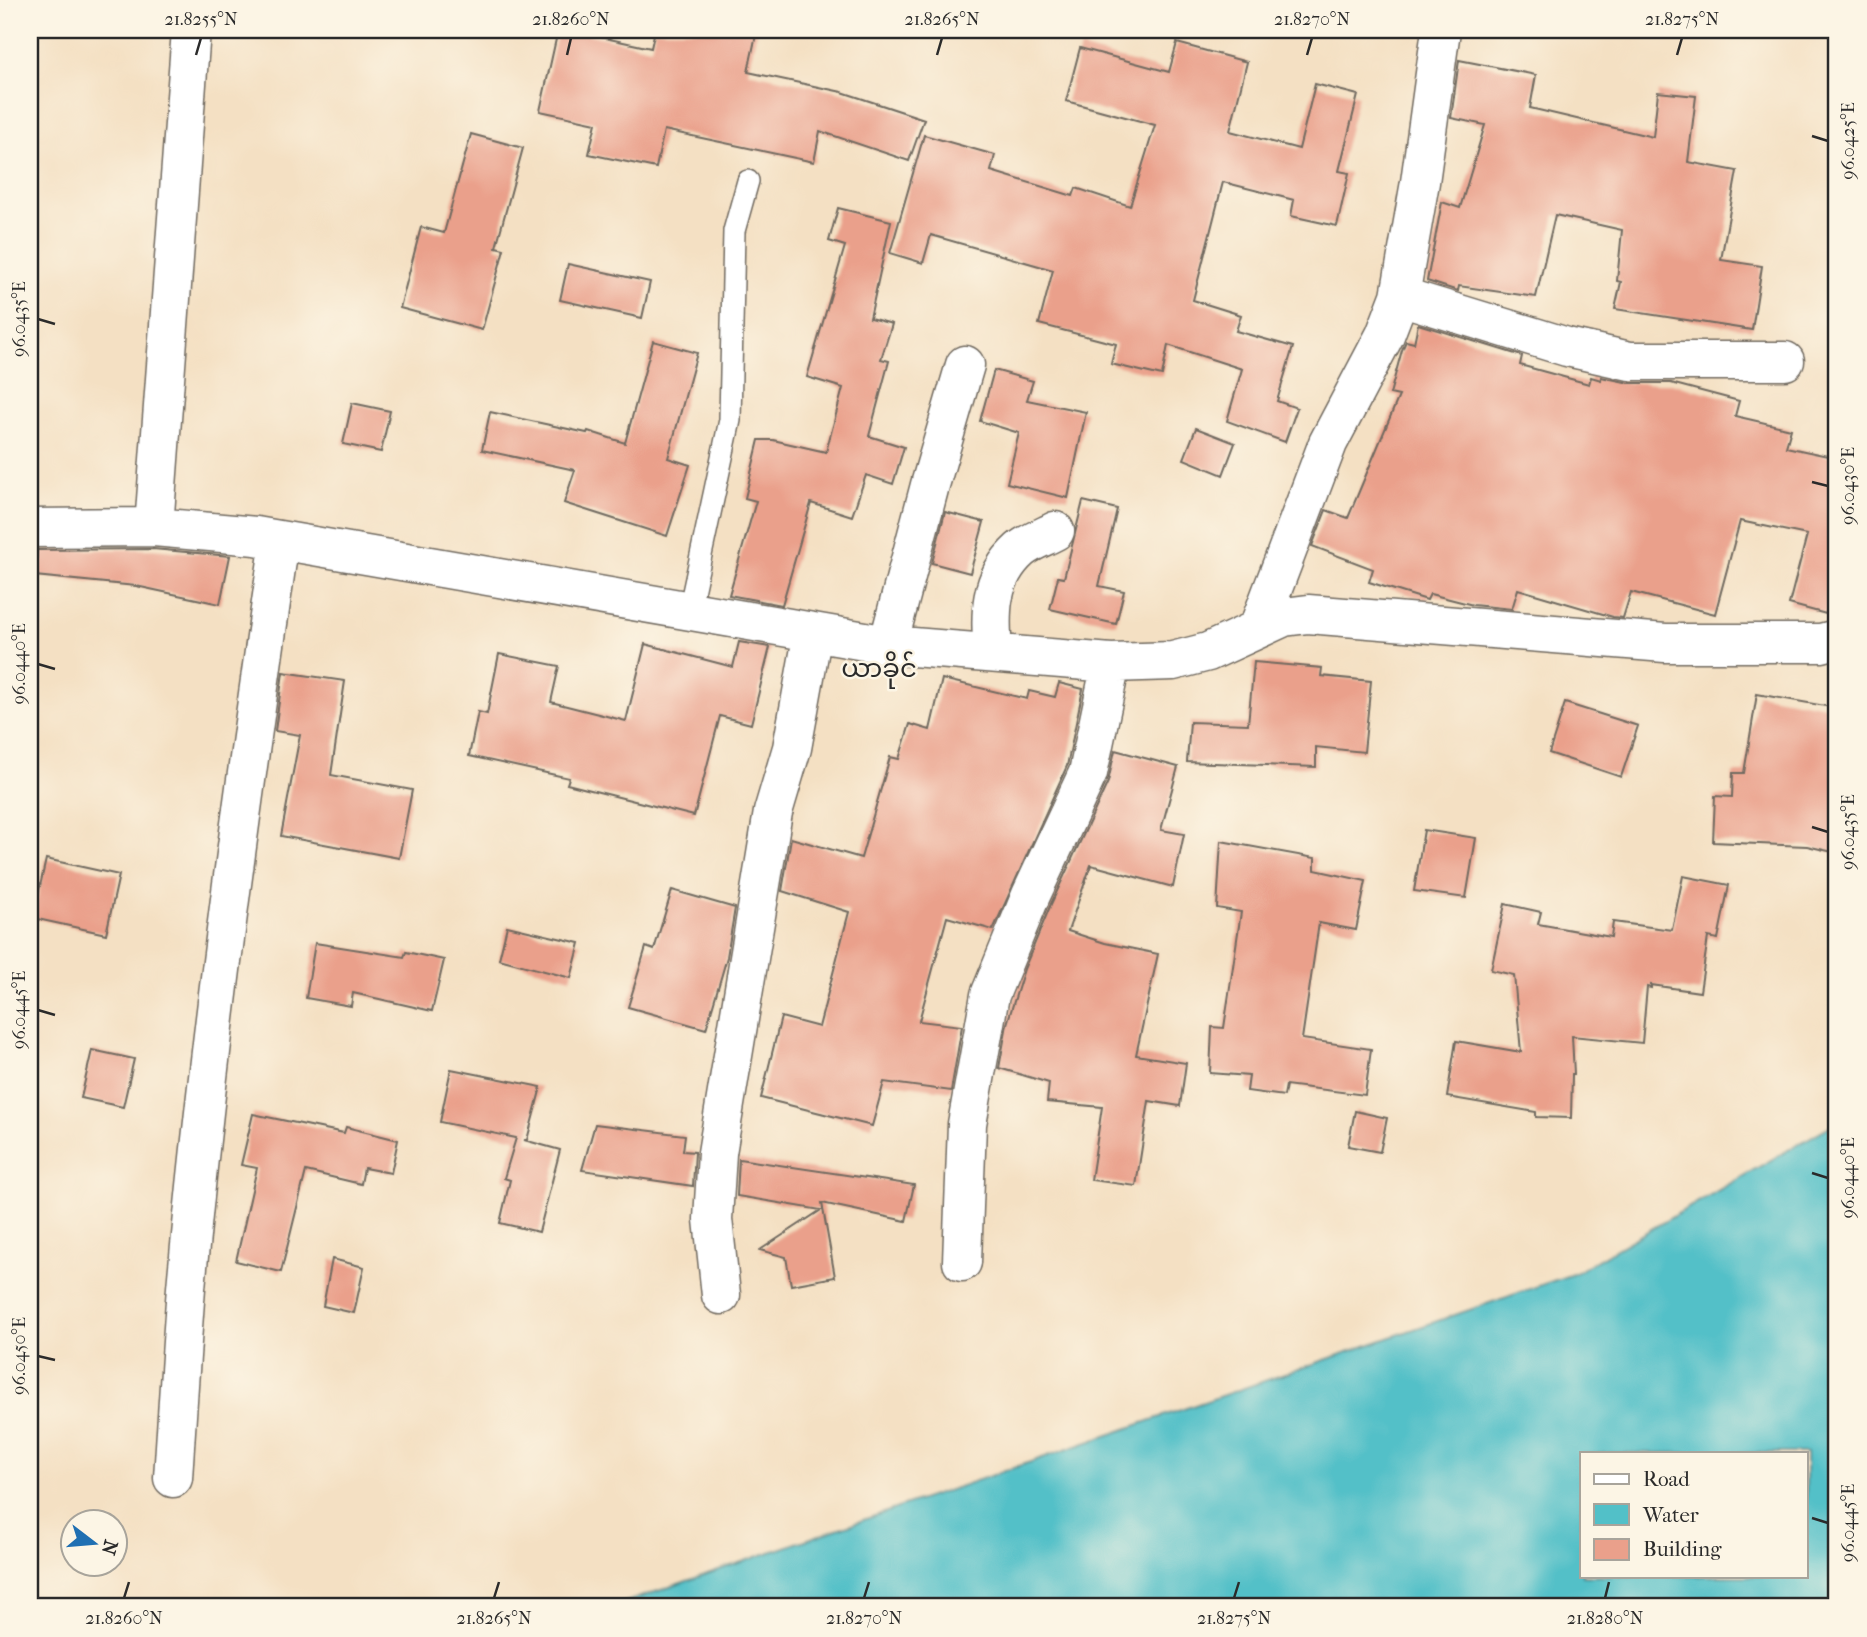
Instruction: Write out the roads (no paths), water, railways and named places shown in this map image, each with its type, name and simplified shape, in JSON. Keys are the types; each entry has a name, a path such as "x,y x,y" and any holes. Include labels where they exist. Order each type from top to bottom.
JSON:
{"street":[{"path":"154,527 191,30"},
{"path":"1258,628 1328,443 1385,335 1400,296 1420,182 1440,30"},
{"path":"1400,296 1567,347 1630,360 1785,361"},
{"path":"888,645 965,365"},
{"path":"30,527 154,527 280,540 888,645 1111,663 1173,661 1208,652 1284,617 1308,614 1665,643 1821,643 1837,639"},
{"path":"993,653 990,610 999,578 1021,549 1055,531"},
{"path":"173,1478 186,1288 214,1025 238,832 280,540"},
{"path":"721,1295 713,1219 717,1153 773,812 792,748 813,632"},
{"path":"962,1262 967,1124 990,995 1031,895 1088,773 1111,663"}],"lane":[{"path":"689,611 730,420 734,231 748,181"}],"water":[{"path":"1837,1122 1837,1607 612,1607 1573,1274"}],"district":[{"name":"ယာခိုင်","path":"879,668"}]}
